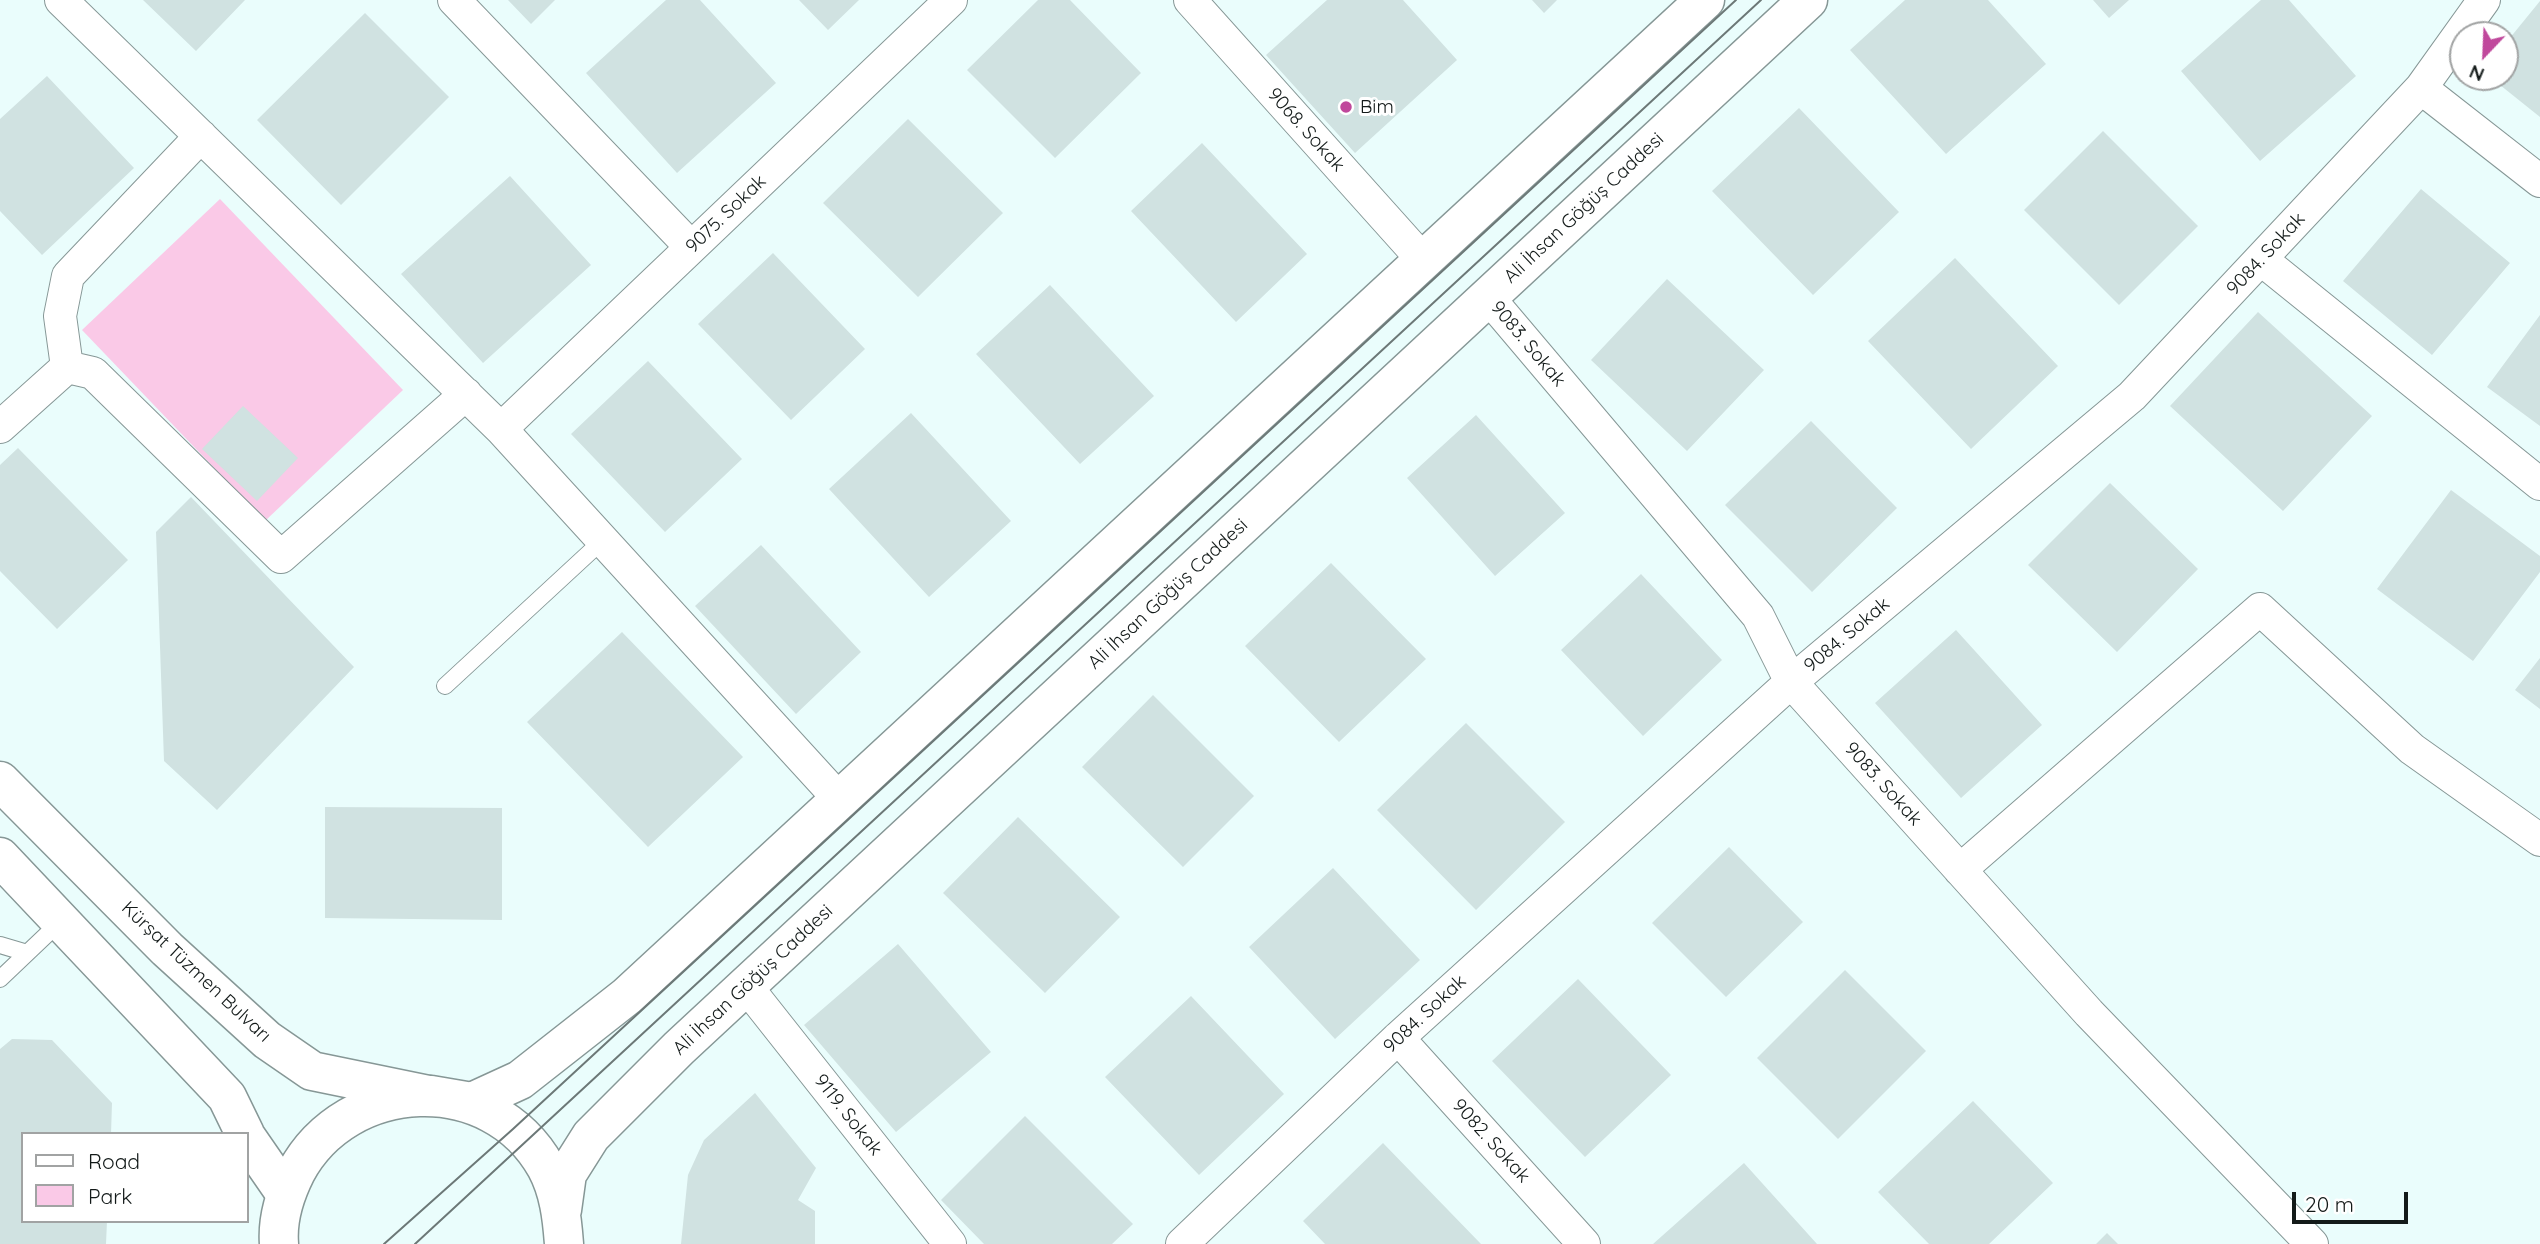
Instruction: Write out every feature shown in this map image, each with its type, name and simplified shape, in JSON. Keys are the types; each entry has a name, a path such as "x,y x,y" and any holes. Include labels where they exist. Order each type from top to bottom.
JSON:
{"main road":[{"path":"278,1243 285,1193 307,1151 342,1119 384,1100 431,1095 472,1102 520,1080 627,996 1705,0"},
{"name":"Ali İhsan Göğüş Caddesi","path":"563,1227 567,1174 591,1136 746,986 1808,0"},
{"name":"Kürşat Tüzmen Bulvarı","path":"0,781 167,949 267,1040 312,1071 431,1095"},
{"path":"0,857 227,1097 244,1132"},
{"path":"431,1095 476,1106 513,1129 545,1166 563,1227"},
{"path":"248,1139 285,1193"}],"street":[{"path":"61,0 501,429 840,800"},
{"path":"454,0 691,247"},
{"name":"9075. Sokak","path":"501,429 951,0"},
{"name":"9068. Sokak","path":"1190,0 1423,260"},
{"name":"9084. Sokak","path":"1182,1244 1398,1038 1791,682 2132,396 2421,88 2483,0"},
{"path":"2421,88 2540,181"},
{"path":"67,367 60,316 68,276 201,136"},
{"path":"2262,260 2540,484"},
{"name":"9083. Sokak","path":"1488,296 1758,616 1791,682 2089,1013 2312,1244"},
{"path":"67,367 93,373 281,556 466,394"},
{"path":"0,426 67,367"},
{"path":"1960,870 2260,609 2412,749 2540,840"},
{"name":"9119. Sokak","path":"746,986 950,1244"},
{"name":"9082. Sokak","path":"1398,1038 1571,1240"}],"lane":[{"path":"445,686 603,540"},
{"path":"0,979 61,921"},
{"path":"0,946 27,953"}],"green space":[{"path":"220,199 403,390 265,521 82,330"}],"building":[{"path":"143,0 245,0 196,51"},
{"path":"508,0 555,0 531,24"},
{"path":"666,0 700,0 776,83 677,173 586,73"},
{"path":"799,0 859,0 828,30"},
{"path":"1038,0 1070,0 1141,73 1055,158 967,70"},
{"path":"1327,0 1403,0 1457,60 1355,153 1266,55"},
{"path":"1532,0 1557,0 1544,13"},
{"path":"1905,0 1988,0 2046,64 1946,154 1850,50"},
{"path":"2093,0 2129,0 2109,18"},
{"path":"2261,0 2289,0 2356,76 2260,161 2181,71"},
{"path":"2540,1 2540,117 2508,91 2519,91 2519,27"},
{"path":"365,13 449,97 341,205 257,120"},
{"path":"47,76 134,168 42,255 0,211 0,119"},
{"path":"1799,108 1899,212 1813,295 1712,191"},
{"path":"908,119 1003,213 918,297 823,203"},
{"path":"2103,131 2198,226 2119,305 2024,210"},
{"path":"1202,143 1307,254 1236,322 1131,211"},
{"path":"510,176 591,265 483,363 401,274"},
{"path":"2421,189 2510,263 2432,355 2343,281"},
{"path":"773,253 865,349 791,420 698,324"},
{"path":"1955,258 2058,366 1971,449 1868,341"},
{"path":"1667,279 1764,370 1687,451 1591,360"},
{"path":"1050,285 1154,396 1080,464 976,354"},
{"path":"2258,312 2372,416 2283,511 2170,406"},
{"path":"2540,315 2540,426 2487,387"},
{"path":"648,361 742,459 665,532 571,434"},
{"path":"243,406 298,458 257,501 202,449"},
{"path":"911,413 1011,521 929,597 829,489"},
{"path":"1476,415 1565,513 1495,576 1407,478"},
{"path":"1811,421 1897,508 1812,592 1725,505"},
{"path":"18,448 128,560 57,629 0,571 0,465"},
{"path":"2110,483 2198,569 2117,652 2028,565"},
{"path":"2451,490 2540,556 2540,572 2473,661 2377,589"},
{"path":"191,497 354,667 217,810 164,761 156,532"},
{"path":"761,545 861,652 796,714 695,606"},
{"path":"1331,563 1426,659 1339,742 1245,646"},
{"path":"1641,574 1722,660 1643,736 1561,650"},
{"path":"1956,630 2042,725 1961,798 1875,703"},
{"path":"622,632 743,757 648,847 527,722"},
{"path":"2540,658 2540,709 2515,690"},
{"path":"1153,695 1254,796 1183,867 1082,767"},
{"path":"1466,723 1565,822 1476,910 1377,810"},
{"path":"325,807 502,808 502,920 325,918"},
{"path":"1018,817 1120,917 1045,993 943,893"},
{"path":"1729,847 1803,922 1726,997 1652,923"},
{"path":"1333,868 1420,960 1335,1039 1249,947"},
{"path":"898,944 991,1052 896,1132 804,1025"},
{"path":"1845,970 1926,1051 1838,1139 1757,1058"},
{"path":"1578,979 1671,1075 1585,1157 1492,1061"},
{"path":"1191,996 1284,1094 1199,1175 1105,1077"},
{"path":"12,1039 52,1040 112,1103 111,1132 21,1132 21,1223 107,1223 106,1244 0,1244 0,1049"},
{"path":"755,1093 816,1168 798,1200 815,1211 815,1244 681,1244 688,1175 704,1140"},
{"path":"1973,1101 2053,1183 1989,1244 1929,1244 1878,1192"},
{"path":"1025,1116 1133,1224 1112,1244 984,1244 941,1200"},
{"path":"1383,1143 1481,1244 1325,1244 1303,1221"},
{"path":"1744,1163 1817,1244 1653,1244"},
{"path":"2107,1233 2118,1244 2096,1244"}],"tram line":[{"path":"384,1244 513,1129 1736,0"},
{"path":"415,1244 1761,0"}],"place":[{"name":"Bim","path":"1346,107"}]}
